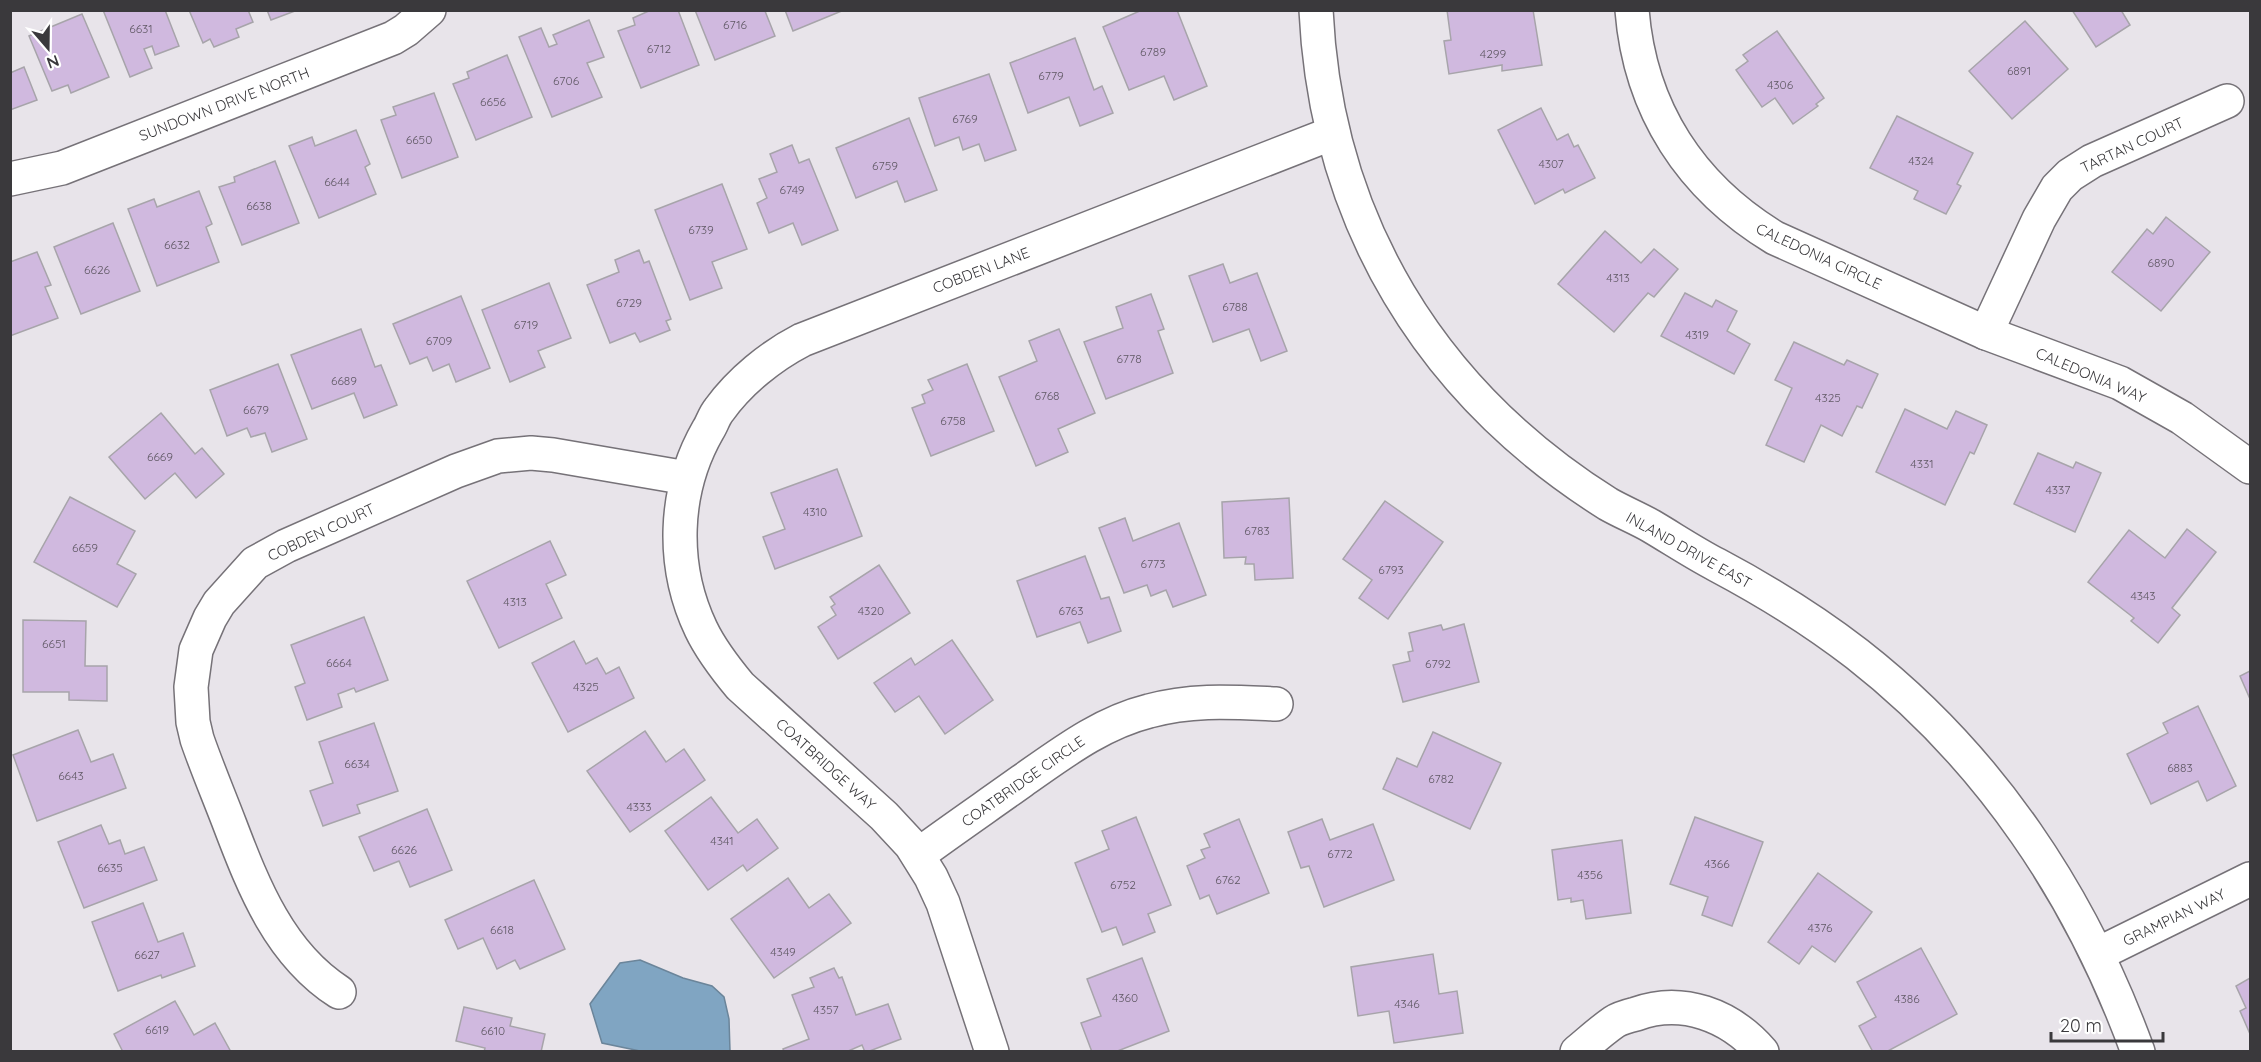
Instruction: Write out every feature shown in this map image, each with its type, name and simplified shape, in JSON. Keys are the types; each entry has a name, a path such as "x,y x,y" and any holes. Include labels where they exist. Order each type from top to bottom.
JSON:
{"street":[{"name":"SUNDOWN DRIVE NORTH","path":"10,179 62,168 393,38 429,10"},
{"name":"INLAND DRIVE EAST","path":"1316,10 1323,83 1333,133 1354,200 1382,264 1407,309 1427,338 1484,407 1536,454 1623,513 1654,528 1791,607 1834,637 1901,691 1962,752 2007,805 2056,877 2098,954 2138,1052"},
{"name":"CALEDONIA CIRCLE","path":"1632,10 1640,62 1670,136 1707,185 1725,202 1745,219 1775,238 1986,333"},
{"name":"TARTAN COURT","path":"1986,333 2038,219 2057,188 2070,175 2092,161 2227,101"},
{"name":"COBDEN LANE","path":"687,478 700,444 718,411 756,370 802,339 1333,133"},
{"name":"CALEDONIA WAY","path":"1986,333 2120,383 2182,418 2250,466"},
{"name":"COBDEN COURT","path":"339,992 314,971 285,939 266,910 251,880 197,739 193,722 191,687 196,650 219,603 255,563 286,546 456,471 498,456 531,453 553,455 687,478"},
{"name":"COATBRIDGE WAY","path":"687,478 680,529 682,564 694,613 710,646 740,686 884,816 918,855 943,903 992,1052"},
{"name":"COATBRIDGE CIRCLE","path":"918,855 1076,742 1112,723 1149,711 1182,704 1216,701 1276,704"},
{"name":"GRAMPIAN WAY","path":"2098,954 2250,879"},
{"path":"1577,1052 1615,1021 1647,1010 1681,1007 1698,1010 1725,1021 1753,1041 1762,1052"}],"water":[{"path":"640,960 683,978 712,986 724,997 729,1019 730,1051 640,1051 602,1043 590,1004 620,963"}],"building":[{"path":"103,10 165,10 179,46 155,55 152,46 144,49 152,68 130,77"},
{"path":"189,10 248,10 253,22 236,29 239,37 214,47 210,39 203,43"},
{"path":"267,10 295,10 295,11 271,20"},
{"path":"651,10 678,10 699,65 641,88 618,31 635,25 633,18"},
{"path":"695,10 767,10 765,11 775,36 715,60"},
{"path":"785,10 844,10 793,31"},
{"path":"1142,10 1177,10 1207,86 1174,100 1164,76 1129,90 1103,27"},
{"path":"1447,10 1533,10 1542,65 1502,71 1502,65 1449,74 1444,41 1451,40"},
{"path":"2072,10 2121,10 2130,25 2096,47"},
{"path":"82,14 109,77 71,93 68,85 52,91 29,36"},
{"path":"589,20 604,57 587,63 602,97 552,117 519,37 541,28 549,47 557,44 553,35"},
{"path":"2025,21 2068,69 2012,119 1969,71"},
{"path":"1777,31 1824,98 1816,104 1818,106 1793,124 1775,98 1762,107 1736,70 1748,61 1743,55"},
{"path":"1075,38 1094,90 1102,86 1113,113 1080,126 1069,97 1028,113 1010,63"},
{"path":"507,55 532,117 476,140 453,84 469,78 467,72"},
{"path":"24,67 37,100 10,110 10,73"},
{"path":"989,74 1016,150 985,161 979,144 963,150 959,137 935,146 919,98"},
{"path":"434,93 458,157 402,178 381,120 396,115 393,107"},
{"path":"1541,108 1557,140 1568,134 1574,147 1578,145 1595,178 1565,193 1563,189 1535,204 1498,130"},
{"path":"1897,116 1973,153 1957,184 1961,186 1946,214 1914,199 1918,191 1870,168"},
{"path":"909,118 937,190 905,202 897,181 856,198 836,148"},
{"path":"356,130 370,164 365,167 376,194 319,218 289,146 312,137 315,146"},
{"path":"792,145 799,163 809,159 838,230 802,245 793,223 769,233 757,203 767,198 759,179 777,172 770,154"},
{"path":"275,161 299,223 242,245 219,187 235,182 234,177"},
{"path":"722,184 747,249 712,262 722,288 690,300 655,210"},
{"path":"199,191 212,224 206,227 219,262 157,286 128,209 154,199 157,207"},
{"path":"2166,217 2210,252 2161,311 2112,272 2147,229 2153,234"},
{"path":"113,223 140,291 81,314 54,247"},
{"path":"1605,231 1641,263 1654,249 1678,269 1654,297 1648,293 1614,332 1558,284"},
{"path":"639,250 644,263 649,261 671,319 666,321 670,330 640,342 635,333 610,343 587,285 619,272 615,260"},
{"path":"37,252 51,285 45,287 58,318 10,336 10,262"},
{"path":"1223,264 1230,283 1257,273 1287,351 1261,361 1249,329 1213,342 1189,276"},
{"path":"549,283 571,338 538,351 545,367 510,382 482,310"},
{"path":"1685,293 1712,307 1716,300 1737,311 1727,331 1750,344 1734,374 1661,336"},
{"path":"1151,294 1164,329 1158,331 1173,373 1106,399 1084,342 1123,328 1116,307"},
{"path":"461,296 490,368 456,382 449,364 433,371 427,357 410,364 393,324"},
{"path":"361,329 375,367 381,365 397,405 364,418 354,393 312,409 291,355"},
{"path":"1059,329 1095,413 1058,429 1068,452 1036,466 999,377 1037,361 1029,341"},
{"path":"1794,342 1844,365 1847,360 1878,374 1862,408 1857,406 1842,436 1821,425 1804,462 1766,445 1792,388 1775,380"},
{"path":"278,364 307,439 272,452 265,433 251,437 247,428 227,436 210,390"},
{"path":"967,364 994,431 931,456 912,408 925,403 922,395 933,390 928,380"},
{"path":"1905,409 1947,429 1956,411 1987,425 1974,454 1970,452 1945,505 1876,472"},
{"path":"161,413 195,454 202,448 224,474 196,498 175,473 145,499 109,457"},
{"path":"2038,453 2073,468 2076,462 2101,473 2075,532 2014,504"},
{"path":"837,469 862,536 775,569 763,537 785,529 771,493"},
{"path":"70,497 135,531 117,564 136,574 117,607 34,562"},
{"path":"1289,498 1293,578 1255,580 1254,564 1245,564 1246,557 1224,558 1222,502"},
{"path":"1385,501 1443,542 1388,619 1359,598 1372,580 1343,559"},
{"path":"1125,518 1133,541 1179,523 1206,595 1173,607 1166,590 1151,596 1147,585 1124,593 1099,528"},
{"path":"2187,529 2216,552 2172,608 2180,615 2158,643 2131,621 2134,618 2088,582 2129,530 2165,558"},
{"path":"550,541 566,575 546,584 562,618 499,648 467,581"},
{"path":"1085,556 1101,599 1109,597 1121,631 1088,643 1080,622 1037,637 1017,581"},
{"path":"879,565 910,613 838,659 818,627 836,615 831,607 835,604 830,597"},
{"path":"364,617 388,680 356,692 354,688 338,694 342,707 307,720 295,687 305,683 291,645"},
{"path":"23,620 86,621 85,666 107,666 107,701 69,700 69,692 23,692"},
{"path":"1464,624 1479,682 1403,702 1393,665 1410,661 1408,652 1413,651 1409,633 1441,625 1443,630"},
{"path":"952,640 993,700 945,734 919,696 895,712 874,683 911,658 915,665"},
{"path":"574,641 586,664 597,658 606,674 619,667 634,698 568,732 532,663"},
{"path":"2250,671 2250,699 2240,676"},
{"path":"2198,706 2236,786 2207,801 2198,781 2151,804 2127,754 2168,733 2163,723"},
{"path":"374,723 398,791 357,805 360,813 323,826 310,791 333,783 319,742"},
{"path":"78,730 91,762 113,754 126,788 37,821 13,755"},
{"path":"645,731 666,762 684,749 705,780 630,832 587,771"},
{"path":"1433,732 1501,763 1470,829 1383,789 1397,758 1417,767"},
{"path":"711,797 738,833 757,819 778,848 747,871 743,865 708,890 665,831"},
{"path":"427,809 452,870 410,887 399,861 374,871 359,837"},
{"path":"1136,817 1171,905 1148,914 1155,932 1123,945 1116,927 1102,932 1075,863 1109,849 1102,831"},
{"path":"1695,817 1763,842 1732,926 1702,915 1708,897 1670,884"},
{"path":"1239,819 1269,893 1217,914 1209,895 1200,899 1187,866 1205,858 1201,850 1210,847 1204,834"},
{"path":"1322,819 1330,840 1373,824 1394,880 1324,907 1309,866 1301,868 1288,832"},
{"path":"101,825 109,844 120,840 125,854 144,847 157,880 84,908 58,842"},
{"path":"1622,840 1631,913 1586,919 1583,900 1571,902 1571,898 1558,900 1552,850"},
{"path":"1818,873 1872,912 1835,962 1812,946 1799,964 1768,942"},
{"path":"788,878 809,908 829,894 851,923 774,978 731,919"},
{"path":"534,880 565,949 520,969 515,960 497,969 483,938 458,949 445,920"},
{"path":"143,903 158,942 183,933 195,966 162,978 161,975 118,991 92,922"},
{"path":"1921,948 1957,1014 1886,1052 1873,1052 1859,1026 1876,1017 1857,982"},
{"path":"1433,954 1439,994 1457,991 1463,1033 1394,1043 1389,1011 1358,1016 1351,967"},
{"path":"1142,958 1169,1031 1115,1052 1092,1052 1081,1023 1101,1016 1087,979"},
{"path":"834,968 839,978 842,977 856,1015 888,1004 901,1039 867,1052 862,1045 846,1052 784,1052 783,1049 809,1039 792,995 814,987 810,978"},
{"path":"2250,978 2250,1034 2240,1011 2246,1008 2236,986"},
{"path":"175,1001 194,1035 215,1023 231,1052 123,1052 114,1034"},
{"path":"464,1007 512,1018 510,1026 545,1034 541,1052 484,1052 485,1048 456,1041"}]}
